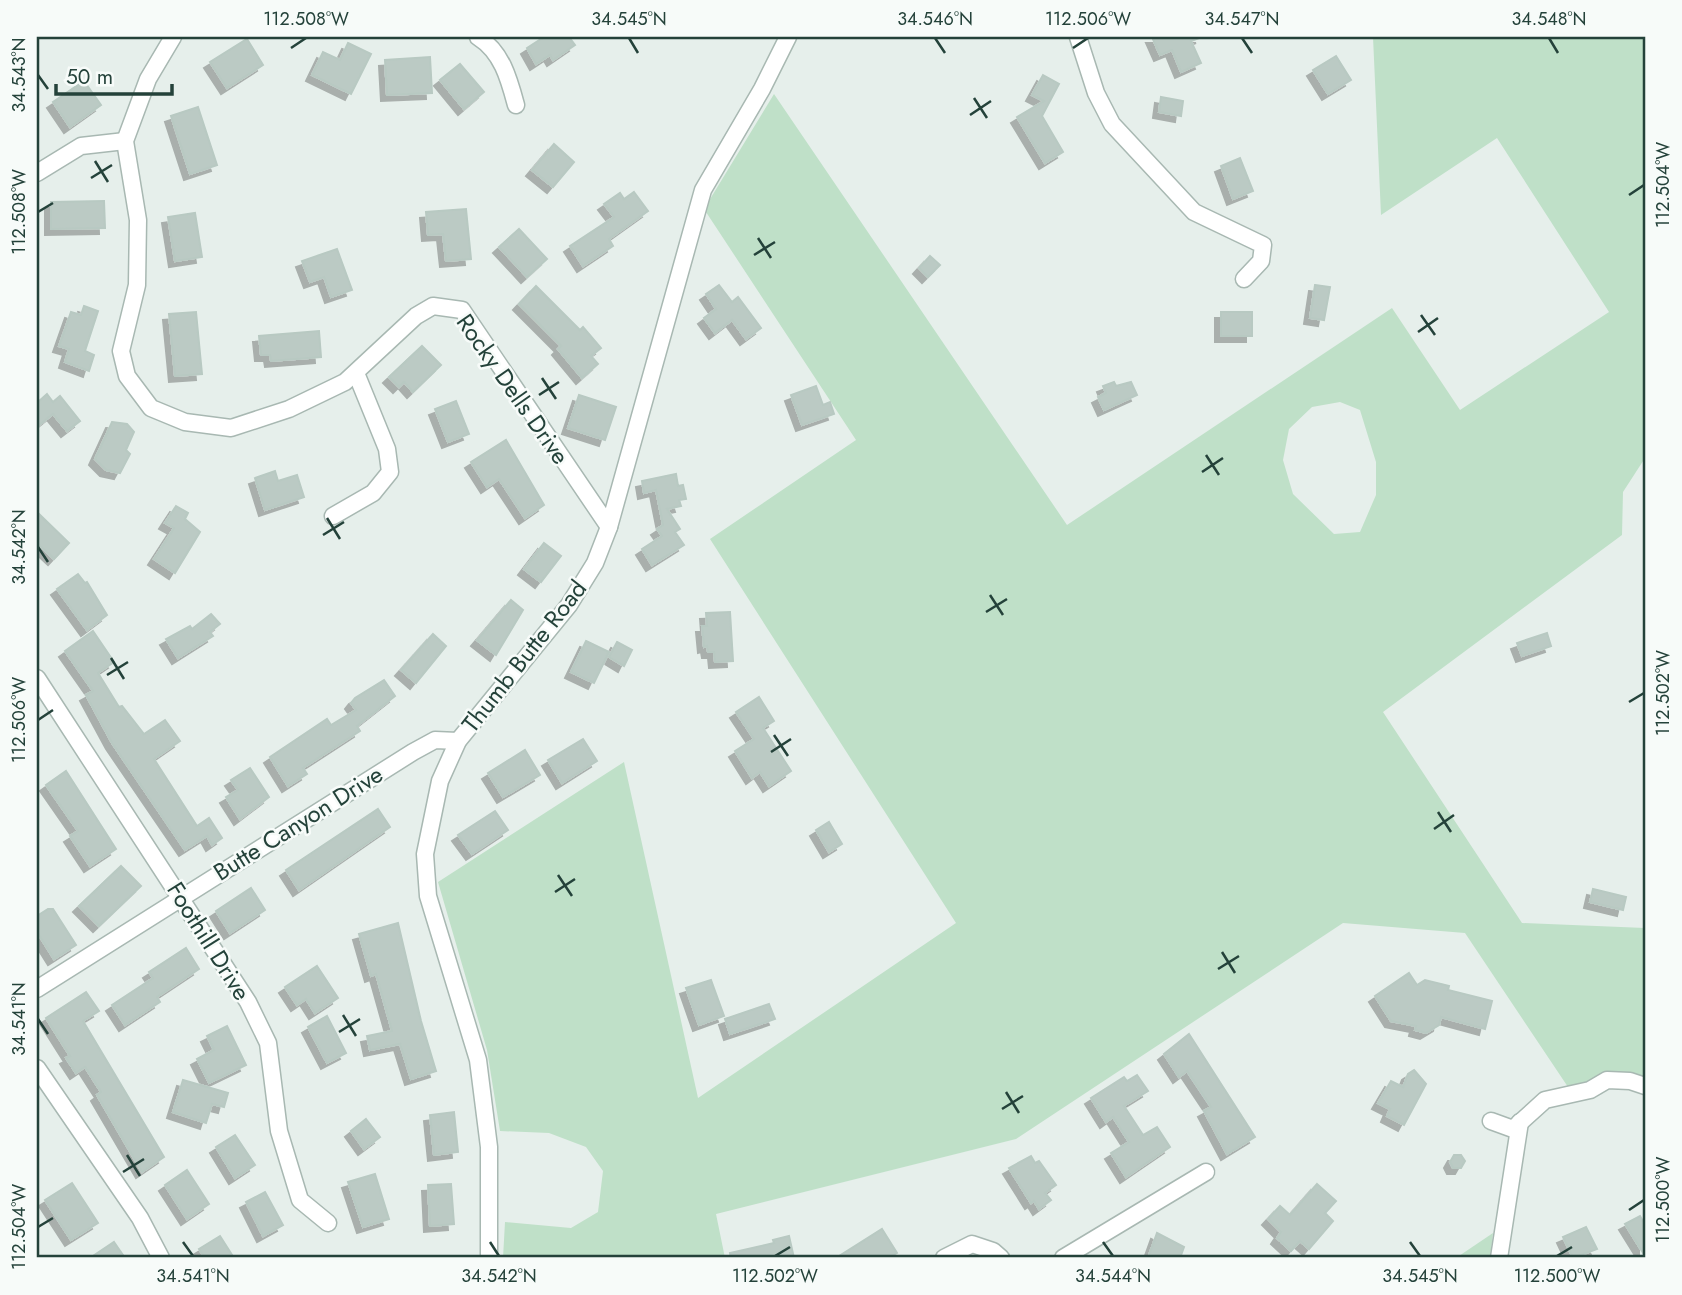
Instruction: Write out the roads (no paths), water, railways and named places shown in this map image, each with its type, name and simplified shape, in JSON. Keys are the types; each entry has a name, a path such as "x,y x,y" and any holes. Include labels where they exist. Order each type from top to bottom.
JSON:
{"street":[{"path":"37,173 80,146 125,141 149,79 173,37"},
{"path":"478,37 486,42 506,69 516,105"},
{"name":"Thumb Butte Road","path":"489,1258 489,1147 478,1060 428,896 425,854 440,781 458,741 569,605 595,564 609,527 703,190 762,89 788,37"},
{"path":"1078,37 1096,93 1112,124 1194,212 1263,245 1261,261 1244,279"},
{"name":"Rocky Dells Drive","path":"125,141 138,220 137,285 121,351 127,376 151,408 185,422 231,428 289,409 345,382 416,316 433,306 462,310 609,527"},
{"path":"333,516 373,493 390,472 387,449 356,373"},
{"name":"Foothill Drive","path":"37,678 248,1002 268,1043 279,1131 300,1200 328,1223"},
{"name":"Butte Canyon Drive","path":"37,989 181,896 424,746 435,740 458,741"},
{"path":"37,1068 139,1218 161,1258"},
{"path":"1491,1121 1513,1129 1545,1100 1590,1090 1607,1080 1630,1081 1645,1086"},
{"path":"1499,1258 1520,1122"},
{"path":"1063,1258 1206,1172"},
{"path":"944,1258 972,1244 993,1251 1001,1258"}]}
